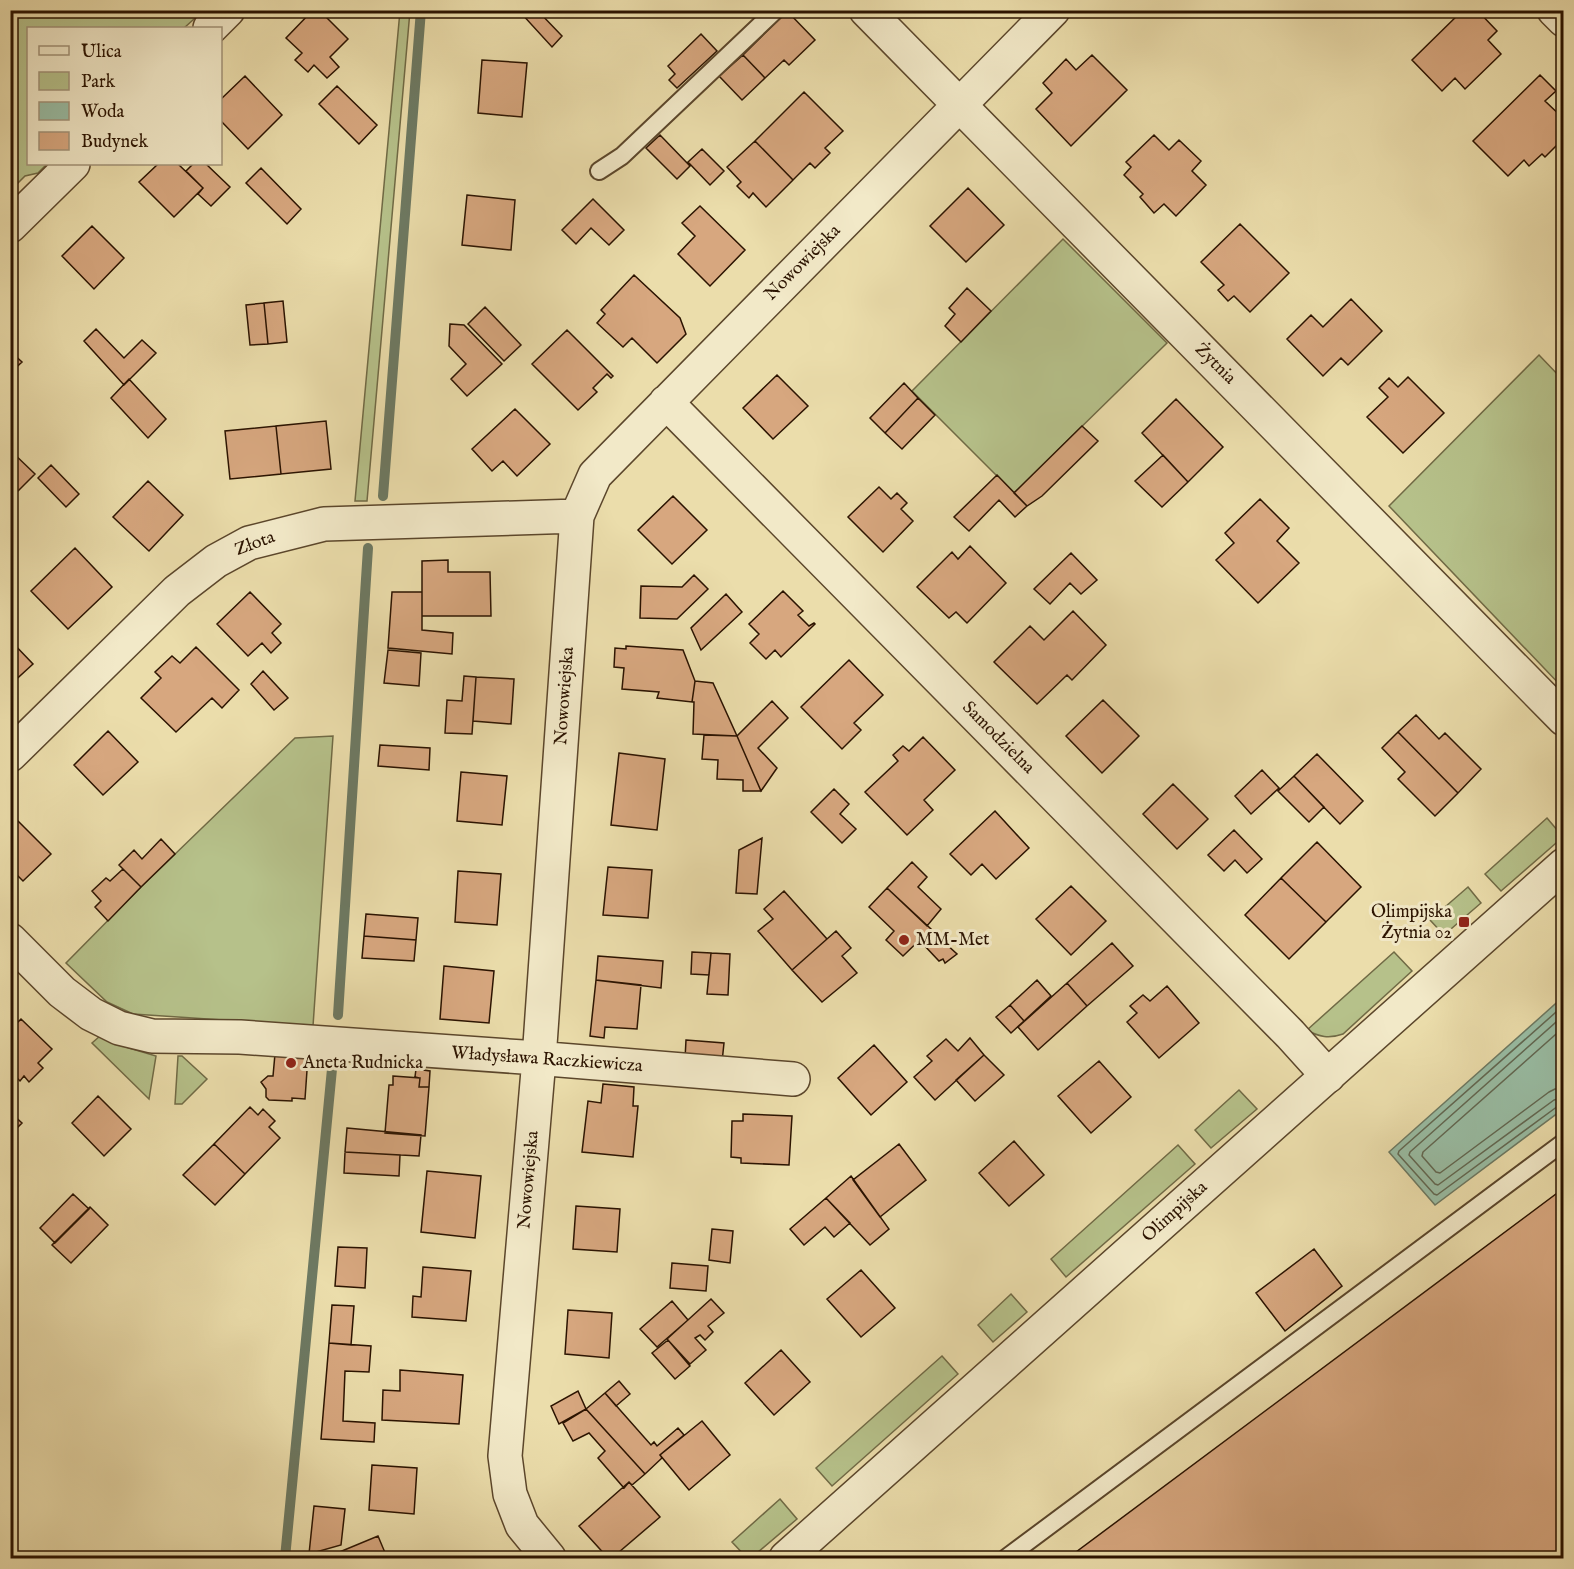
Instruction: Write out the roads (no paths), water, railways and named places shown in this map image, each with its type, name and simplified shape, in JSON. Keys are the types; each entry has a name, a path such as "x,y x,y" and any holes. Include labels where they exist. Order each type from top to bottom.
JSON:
{"street":[{"path":"211,27 228,10"},
{"name":"Żytnia","path":"866,10 1563,719"},
{"name":"Nowowiejska","path":"549,1558 522,1525 510,1494 505,1456 539,1059 577,516 595,475 1053,10"},
{"path":"1554,10 1563,20"},
{"path":"10,226 73,165"},
{"name":"Samodzielna","path":"666,402 1290,1034 1328,1076"},
{"name":"Złota","path":"10,755 177,591 216,561 249,543 324,524 577,516"},
{"name":"Olimpijska","path":"786,1558 1563,865"},
{"name":"Władysława Raczkiewicza","path":"10,940 62,992 91,1014 119,1028 152,1036 240,1037 793,1079"}],"lane":[{"path":"599,171 622,156 776,10"},
{"path":"1006,1558 1563,1142"}],"water":[{"path":"1563,997 1563,1109 1435,1205 1389,1152"}],"waterway":[{"path":"383,496 421,10"},
{"path":"338,1015 368,548"},
{"path":"285,1558 332,1069"}],"place":[{"name":"Olimpijska Żytnia 02","path":"1464,922"},
{"name":"MM-Met","path":"904,940"},
{"name":"Aneta Rudnicka","path":"291,1063"}]}
